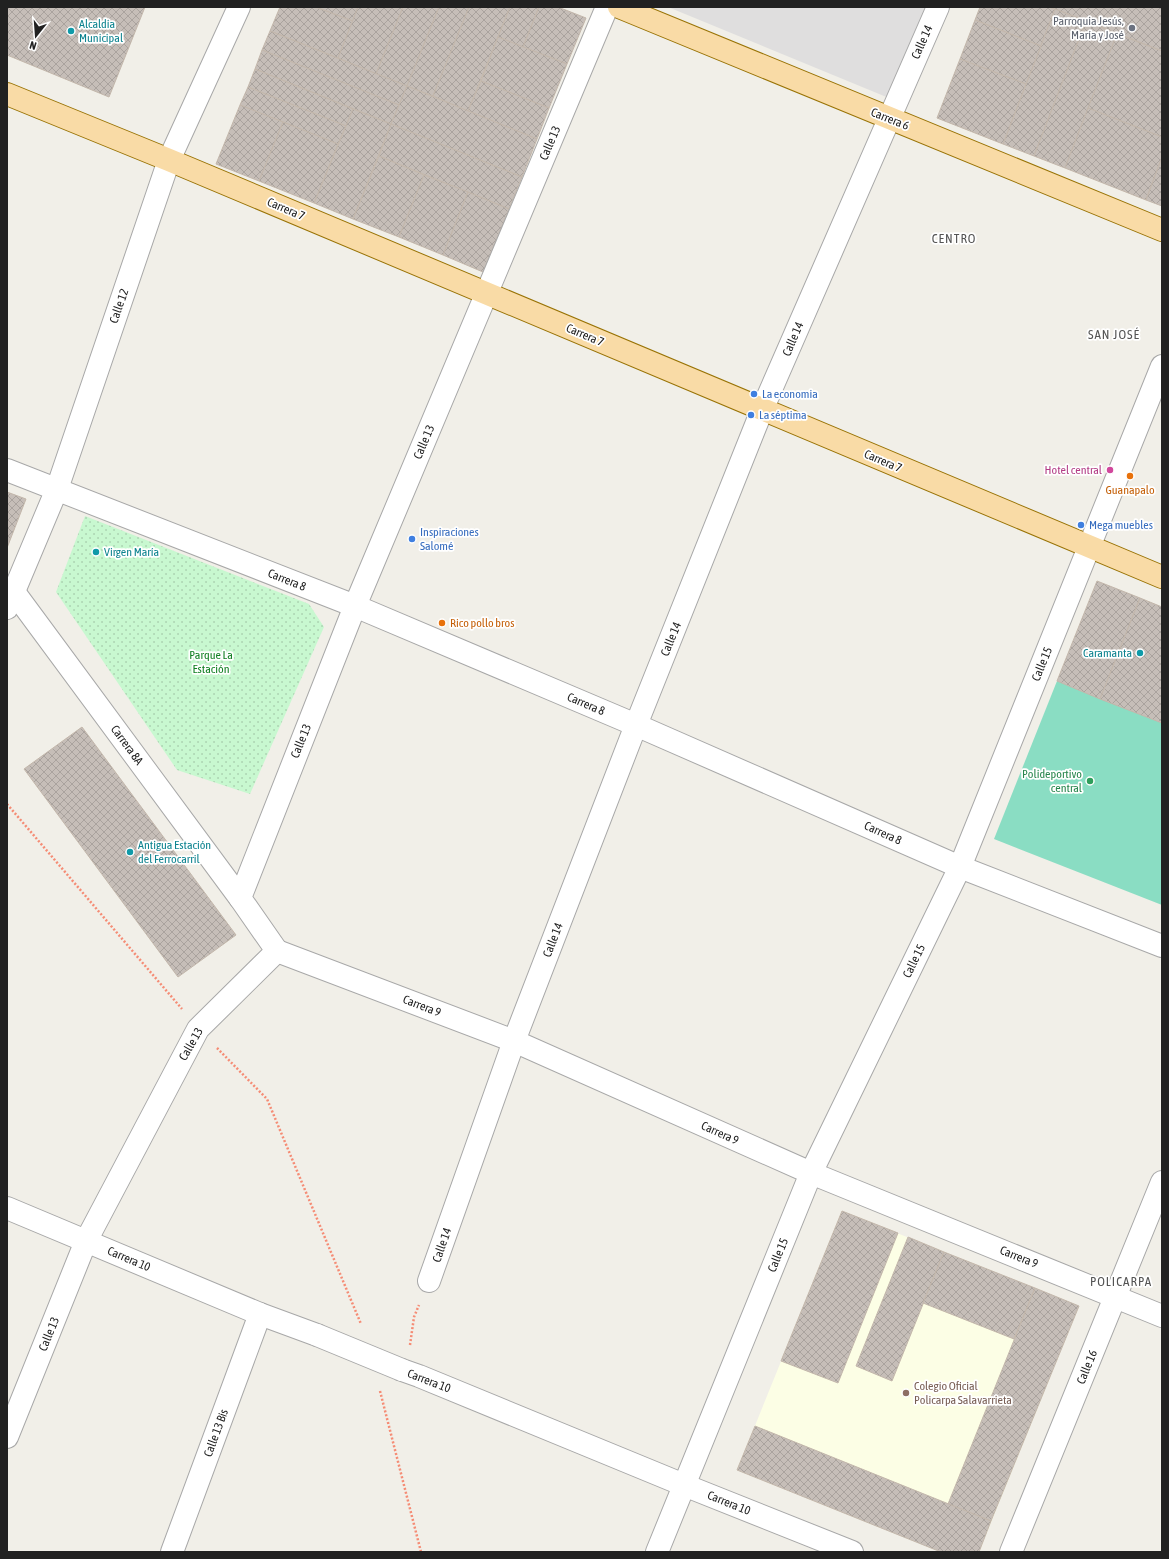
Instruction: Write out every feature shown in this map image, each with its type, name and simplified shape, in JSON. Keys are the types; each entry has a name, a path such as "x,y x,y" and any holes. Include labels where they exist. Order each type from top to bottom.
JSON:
{"main road":[{"name":"Carrera 6","path":"619,7 1162,230"},
{"name":"Carrera 7","path":"7,94 168,160 1089,548 1162,577"}],"street":[{"name":"Calle 12","path":"10,600 57,488 168,160 239,7"},
{"name":"Calle 13","path":"240,898 355,606 607,7"},
{"name":"Calle 14","path":"429,1281 514,1041 636,725 762,410 888,118 938,7"},
{"name":"Calle 15","path":"657,1552 811,1173 960,867 1162,366"},
{"name":"Carrera 8","path":"7,470 57,488 355,606 636,725 960,867 1162,946"},
{"name":"Carrera 8A","path":"10,600 240,898"},
{"path":"240,898 277,951"},
{"name":"Calle 13","path":"7,1437 86,1241 198,1029 277,951"},
{"name":"Carrera 9","path":"277,951 514,1041 811,1173 1162,1316"},
{"name":"Calle 16","path":"1012,1552 1162,1182"},
{"name":"Carrera 10","path":"7,1208 260,1314 317,1335 852,1552"},
{"name":"Calle 13 Bis","path":"172,1552 260,1314"}],"path":[{"path":"7,804 198,1029 267,1099 361,1325"},
{"path":"410,1373 410,1344 414,1317 429,1281"},
{"path":"378,1385 421,1552"}],"shaded area":[{"path":"668,7 940,7 901,103"},
{"name":"Colegio Oficial Policarpa Salavarrieta","path":"842,1211 1079,1306 979,1552 941,1552 737,1470"}],"green space":[{"name":"Parque La Estación","path":"85,516 309,604 324,627 250,794 177,770 56,592"},
{"name":"Polideportivo central","path":"1057,681 1162,723 1162,905 994,839"}],"building":[{"name":"Alcaldia Municipal","path":"7,7 145,7 109,97 7,55"},
{"path":"280,7 316,7 353,21 338,58 270,31"},
{"path":"316,7 358,7 353,21"},
{"path":"358,7 403,7 376,74 338,58"},
{"path":"403,7 439,7 407,86 376,74"},
{"path":"439,7 469,7 433,96 407,86"},
{"path":"469,7 510,7 468,111 433,96"},
{"path":"510,7 539,7 523,47 498,37"},
{"path":"539,7 558,7 586,18 567,64 523,47"},
{"path":"980,7 1049,7 1055,9 1041,46 975,20"},
{"name":"Parroquia Jesús, María y José","path":"1049,7 1162,7 1162,51 1055,9"},
{"path":"1055,9 1086,21 1034,156 1003,144"},
{"path":"975,20 1041,46 1026,84 960,59"},
{"path":"1086,21 1117,34 1065,168 1034,156"},
{"path":"270,31 407,86 399,105 262,50"},
{"path":"1117,34 1162,51 1162,137 1088,108"},
{"path":"498,37 567,64 549,108 481,81"},
{"path":"262,50 399,105 391,124 255,69"},
{"path":"960,59 1026,84 1003,144 937,118"},
{"path":"255,69 353,109 346,126 248,87"},
{"path":"481,81 549,108 537,139 468,111"},
{"path":"407,86 537,139 522,177 391,124"},
{"path":"248,87 346,126 338,144 240,105"},
{"path":"240,105 283,122 259,181 216,164"},
{"path":"1088,108 1162,137 1162,157 1146,200 1065,168"},
{"path":"353,109 391,124 353,219 314,203"},
{"path":"283,122 338,144 314,203 259,181"},
{"path":"391,124 522,177 509,209 379,156"},
{"path":"379,156 424,175 399,237 353,219"},
{"path":"1162,157 1162,206 1146,200"},
{"path":"424,175 468,192 443,255 399,237"},
{"path":"468,192 509,209 483,272 443,255"},
{"path":"7,492 26,499 7,548"},
{"path":"1097,581 1140,598 1100,699 1057,681"},
{"name":"Caramanta","path":"1140,598 1162,607 1162,723 1100,699"},
{"name":"Antigua Estación del Ferrocarril","path":"82,727 236,935 178,977 24,769"},
{"path":"842,1211 898,1233 838,1383 781,1361"},
{"path":"908,1237 944,1252 892,1381 856,1366"},
{"path":"944,1252 1035,1288 1014,1339 923,1303"},
{"path":"1035,1288 1079,1306 991,1521 948,1504"},
{"path":"755,1426 991,1521 979,1552 941,1552 737,1470"}],"place":[{"name":"Parroquia Jesús, María y José","path":"1132,28"},
{"name":"Alcaldia Municipal","path":"71,31"},
{"name":"La economia","path":"754,394"},
{"name":"La séptima","path":"751,415"},
{"name":"Hotel central","path":"1110,470"},
{"name":"Guanapalo","path":"1130,476"},
{"name":"Mega muebles","path":"1081,525"},
{"name":"Inspiraciones Salomé","path":"412,539"},
{"name":"Virgen María","path":"96,552"},
{"name":"Rico pollo bros","path":"442,623"},
{"name":"Caramanta","path":"1140,653"},
{"name":"Polideportivo central","path":"1090,781"},
{"name":"Antigua Estación del Ferrocarril","path":"130,852"},
{"name":"Colegio Oficial Policarpa Salavarrieta","path":"906,1393"}],"district":[{"name":"CENTRO","path":"954,238"},
{"name":"SAN JOSÉ","path":"1114,334"},
{"name":"POLICARPA","path":"1121,1281"}]}
